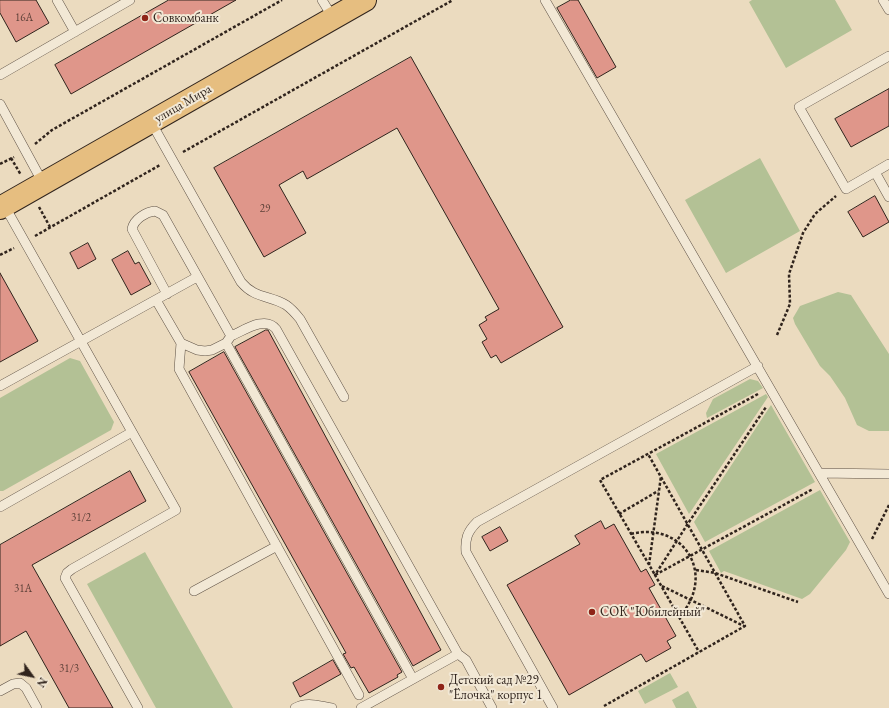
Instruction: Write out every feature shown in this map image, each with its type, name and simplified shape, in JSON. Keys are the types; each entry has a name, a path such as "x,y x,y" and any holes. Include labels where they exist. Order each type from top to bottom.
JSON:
{"main road":[{"name":"улица Мира","path":"2,206 151,122 328,9 365,0"}],"lane":[{"path":"57,0 74,32"},
{"path":"0,74 130,0"},
{"path":"545,0 889,594"},
{"path":"883,0 889,10"},
{"path":"889,56 799,107 846,188 889,164"},
{"path":"0,104 44,183"},
{"path":"151,122 241,282 252,293 278,301 293,311 300,319 344,397"},
{"path":"875,172 889,197"},
{"path":"2,206 25,242 176,510 67,573 65,578 138,708"},
{"path":"167,294 132,229 133,224 137,220 151,212 160,212 163,215 413,679"},
{"path":"0,386 197,277"},
{"path":"156,300 181,343 179,369 359,695"},
{"path":"181,343 197,350 212,350 262,323 270,324 276,328 458,654 466,660 492,708"},
{"path":"553,708 466,552 465,540 469,530 477,522 758,366"},
{"path":"0,507 132,432"},
{"path":"820,473 889,474"},
{"path":"194,591 277,546"},
{"path":"361,708 458,654"},
{"path":"0,691 13,684 20,684 26,688 37,708"},
{"path":"294,708 302,704 309,704 332,708"}],"path":[{"path":"0,164 26,150 52,130 282,0"},
{"path":"0,255 453,0"},
{"path":"777,335 790,304 790,274 803,233 815,214 846,188"},
{"path":"699,652 600,480 759,393"},
{"path":"655,575 767,405"},
{"path":"648,454 745,626"},
{"path":"649,565 661,476"},
{"path":"655,575 814,489"},
{"path":"620,514 658,491"},
{"path":"866,552 889,505"},
{"path":"631,534 642,532 654,533 677,541 690,555 696,570 696,581 692,600 679,617"},
{"path":"696,570 715,573 798,602"},
{"path":"662,586 745,626"},
{"path":"604,706 745,626"}],"green space":[{"path":"752,0 835,0 852,30 786,68 749,2"},
{"path":"760,158 800,231 726,273 685,200"},
{"path":"838,292 851,295 889,354 889,431 869,431 857,425 845,398 830,376 820,366 795,324 793,318 800,306"},
{"path":"70,358 80,361 114,422 111,430 3,491 0,491 0,398"},
{"path":"750,379 758,381 763,388 707,418 706,413 713,399"},
{"path":"766,394 768,397 689,514 656,454"},
{"path":"771,405 815,482 705,542 694,522"},
{"path":"820,490 850,542 846,550 810,594 802,599 724,571 721,573 709,551"},
{"path":"145,552 233,708 156,708 87,584"},
{"path":"670,673 678,687 645,704 638,691"},
{"path":"688,691 697,708 676,708 672,700"}],"building":[{"path":"0,0 36,0 49,23 16,42 0,13"},
{"path":"169,0 236,0 71,94 55,65"},
{"path":"571,0 578,0 616,67 597,78 557,8"},
{"path":"411,57 563,327 501,363 496,355 491,358 482,342 487,339 479,325 487,320 485,317 499,309 397,128 307,179 303,171 279,185 306,233 264,257 214,168"},
{"path":"889,89 889,126 851,147 835,119"},
{"path":"875,196 889,222 863,237 848,212"},
{"path":"88,243 96,259 78,269 70,253"},
{"path":"128,251 135,264 139,262 151,284 131,295 112,260"},
{"path":"0,273 38,341 0,362"},
{"path":"268,330 441,650 413,666 235,347"},
{"path":"224,352 402,672 397,675 398,677 369,693 354,667 351,668 343,654 346,653 189,372"},
{"path":"130,471 146,501 32,565 113,708 69,708 26,631 0,646 0,545"},
{"name":"СОК \"Юбилейный\"","path":"601,521 605,529 614,524 641,572 646,569 655,585 649,588 676,636 667,641 671,648 646,662 641,654 569,695 507,585 580,544 575,536"},
{"path":"500,527 508,541 490,551 482,537"},
{"path":"333,660 341,674 300,697 293,683"}],"place":[{"name":"Совкомбанк","path":"145,18"},
{"name":"СОК \"Юбилейный\"","path":"592,612"},
{"name":"Детский сад №29 \"Ёлочка\" корпус 1","path":"441,687"}]}
